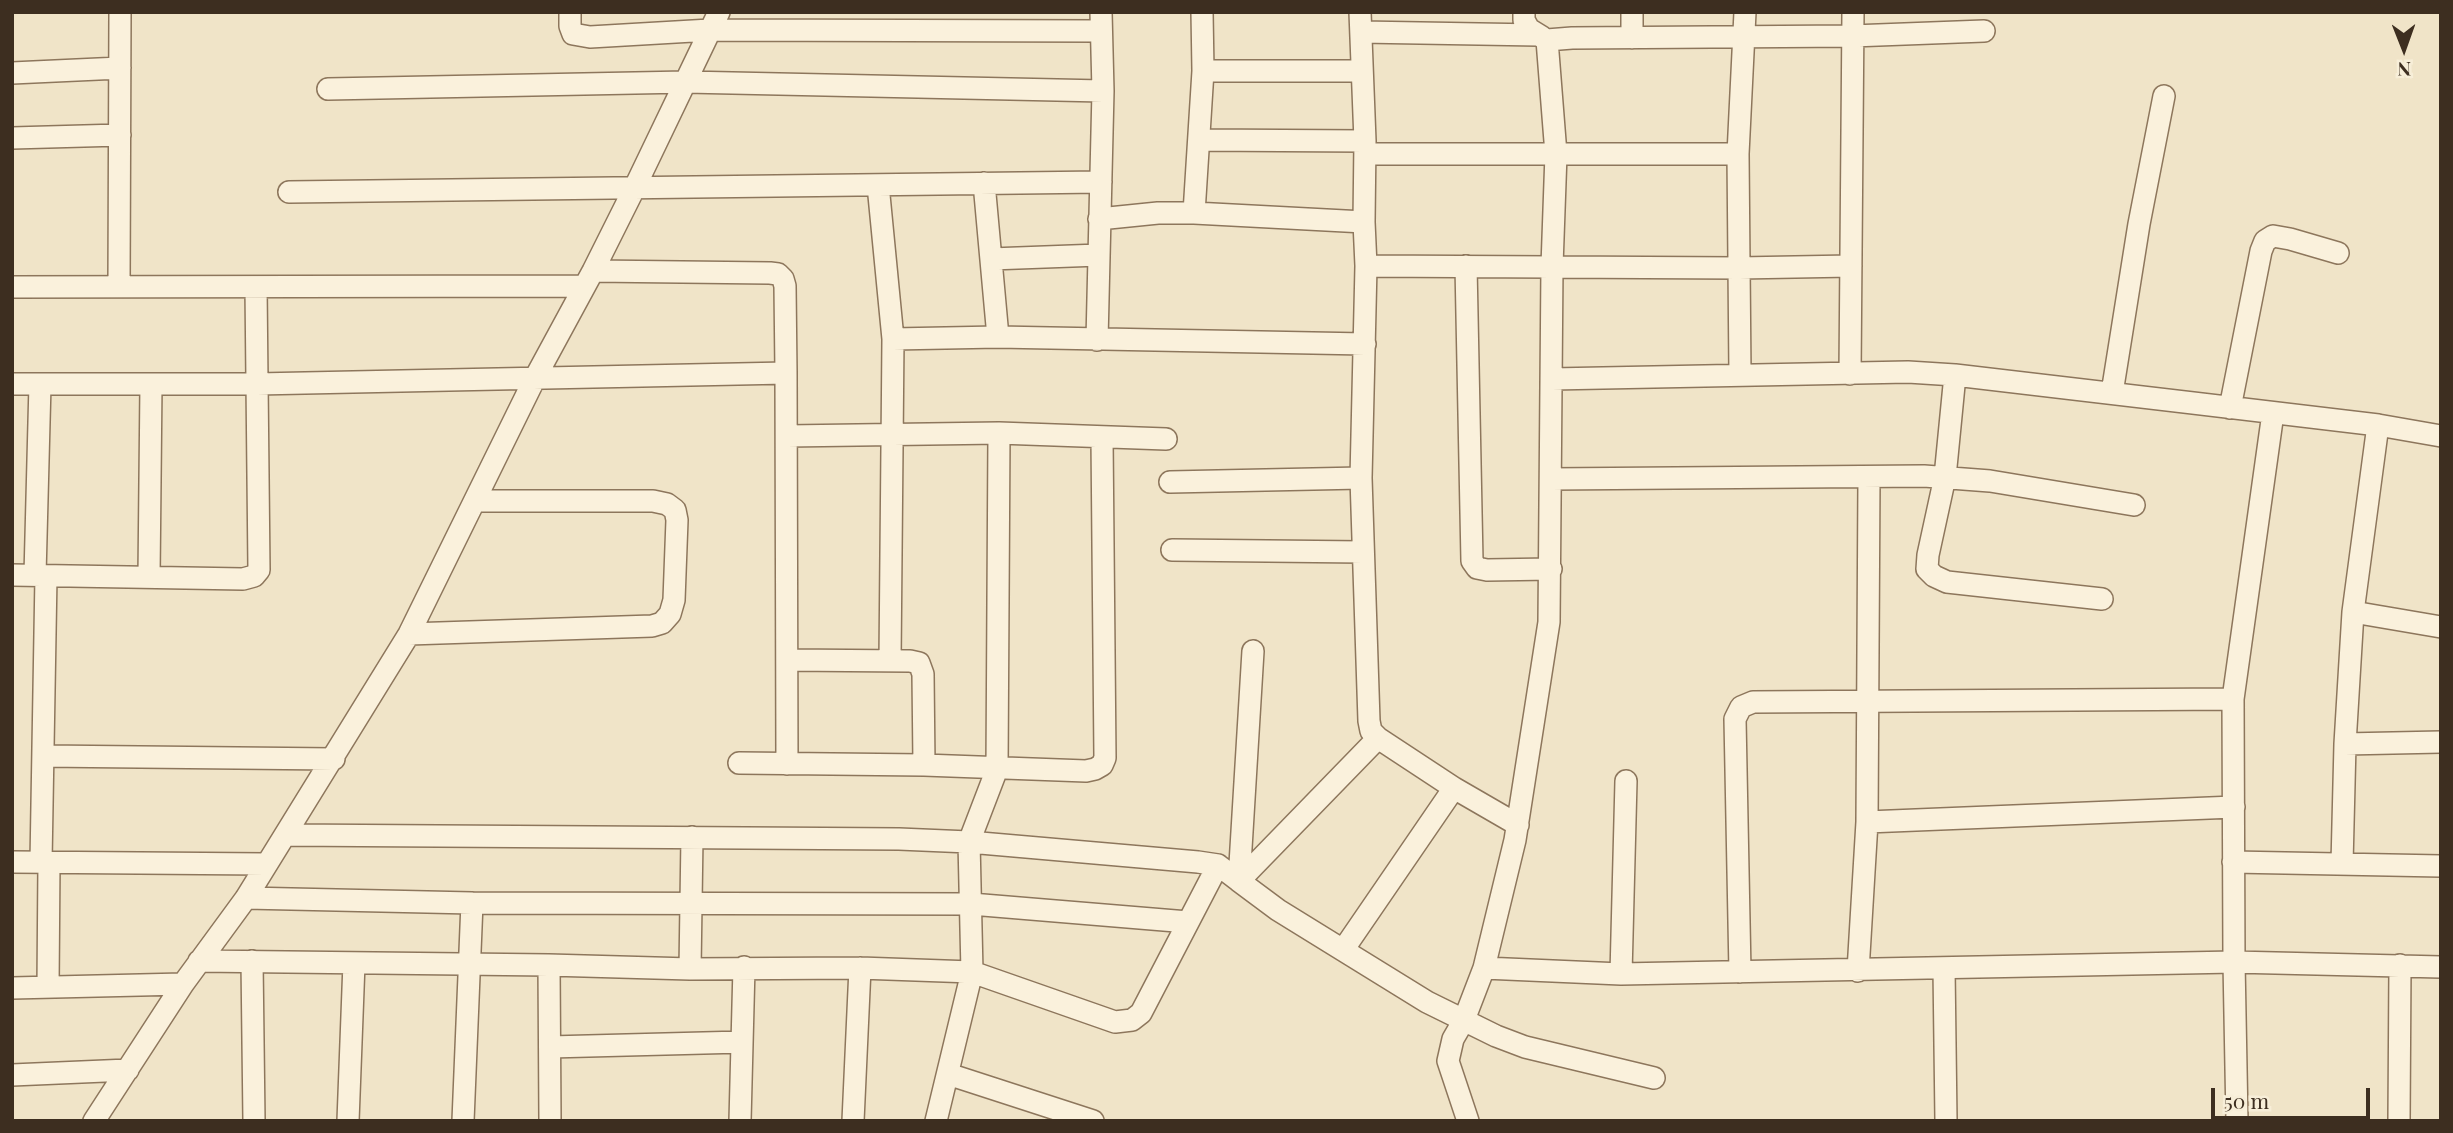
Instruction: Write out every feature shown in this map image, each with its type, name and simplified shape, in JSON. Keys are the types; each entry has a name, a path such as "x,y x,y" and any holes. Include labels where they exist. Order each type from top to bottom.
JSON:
{"street":[{"path":"119,287 120,12"},
{"path":"570,12 573,34 580,36 667,22 1101,21 1103,91 1097,340"},
{"path":"1194,213 1203,71 1202,12"},
{"path":"1524,12 1528,29 1542,38"},
{"path":"1632,12 1632,38"},
{"path":"1740,375 1738,154 1745,12"},
{"path":"1850,374 1853,12"},
{"path":"94,1121 183,984 246,898 410,634 535,378 634,189 715,21"},
{"path":"1518,825 1454,788 1378,738 1371,731 1369,721 1361,478 1366,266 1361,22 1542,38 1852,36 1984,31"},
{"path":"1468,1121 1448,1060 1453,1039 1464,1020 1484,968 1518,825 1549,622 1552,266 1556,154 1542,38"},
{"path":"12,73 120,68"},
{"path":"1203,71 1362,71"},
{"path":"328,89 686,82 1103,91"},
{"path":"2112,393 2139,224 2164,96"},
{"path":"12,138 120,135"},
{"path":"1199,141 1556,154 1738,154"},
{"path":"289,192 1101,182"},
{"path":"984,183 998,337"},
{"path":"877,185 892,340 890,660"},
{"path":"1099,219 1158,213 1194,213 1364,222"},
{"path":"2230,408 2265,241 2273,236 2338,253"},
{"path":"991,259 1099,255"},
{"path":"1366,266 1851,266"},
{"path":"1466,266 1472,561 1477,568 1487,570 1550,569"},
{"path":"12,287 256,287 778,274 785,286 787,764"},
{"path":"12,575 243,579 254,576 259,570 256,287"},
{"path":"892,340 998,337 1365,344"},
{"path":"1552,379 1908,372 1955,375 2378,425 2441,436"},
{"path":"12,384 257,384 786,373"},
{"path":"1955,375 1945,477 1927,569 1947,582 2102,599"},
{"path":"40,384 48,987"},
{"path":"149,577 151,384"},
{"path":"2237,1121 2233,699 2273,413"},
{"path":"2342,864 2345,744 2353,612 2378,425"},
{"path":"787,436 999,433 1166,439"},
{"path":"936,1121 972,972 969,842 998,769 999,433"},
{"path":"739,764 924,765 1086,771 1102,765 1105,758 1102,438"},
{"path":"1858,971 1867,822 1869,477"},
{"path":"1552,479 1945,477 1990,481 2134,505"},
{"path":"1170,482 1361,478"},
{"path":"410,634 652,626 662,623 670,614 674,600 677,520 674,510 667,504 653,501 475,501"},
{"path":"1172,550 1363,552"},
{"path":"2353,612 2441,627"},
{"path":"1239,881 1253,651"},
{"path":"787,660 910,660 919,663 922,667 924,765"},
{"path":"1740,972 1735,719 1741,707 1753,702 2233,699"},
{"path":"1239,881 1378,738"},
{"path":"2345,744 2441,742"},
{"path":"43,756 334,759"},
{"path":"1621,974 1626,781"},
{"path":"1343,950 1454,788"},
{"path":"1867,822 2234,807"},
{"path":"285,835 899,839 1102,852 1218,865 1261,899 1427,1002 1525,1047 1654,1078"},
{"path":"690,968 692,837"},
{"path":"12,862 266,864"},
{"path":"2234,862 2441,866"},
{"path":"200,961 860,968 972,972 1115,1022 1132,1020 1141,1013 1218,865"},
{"path":"246,898 692,905 971,904 1188,922"},
{"path":"463,1121 472,903"},
{"path":"252,961 254,1121"},
{"path":"1484,968 1621,974 2234,962 2441,967"},
{"path":"348,1121 354,963"},
{"path":"549,965 550,1121"},
{"path":"2399,1121 2400,965"},
{"path":"740,1121 744,967"},
{"path":"853,1121 860,968"},
{"path":"1944,968 1946,1121"},
{"path":"12,988 183,984"},
{"path":"550,1047 742,1042"},
{"path":"12,1075 128,1070"},
{"path":"948,1074 1094,1121"}]}
